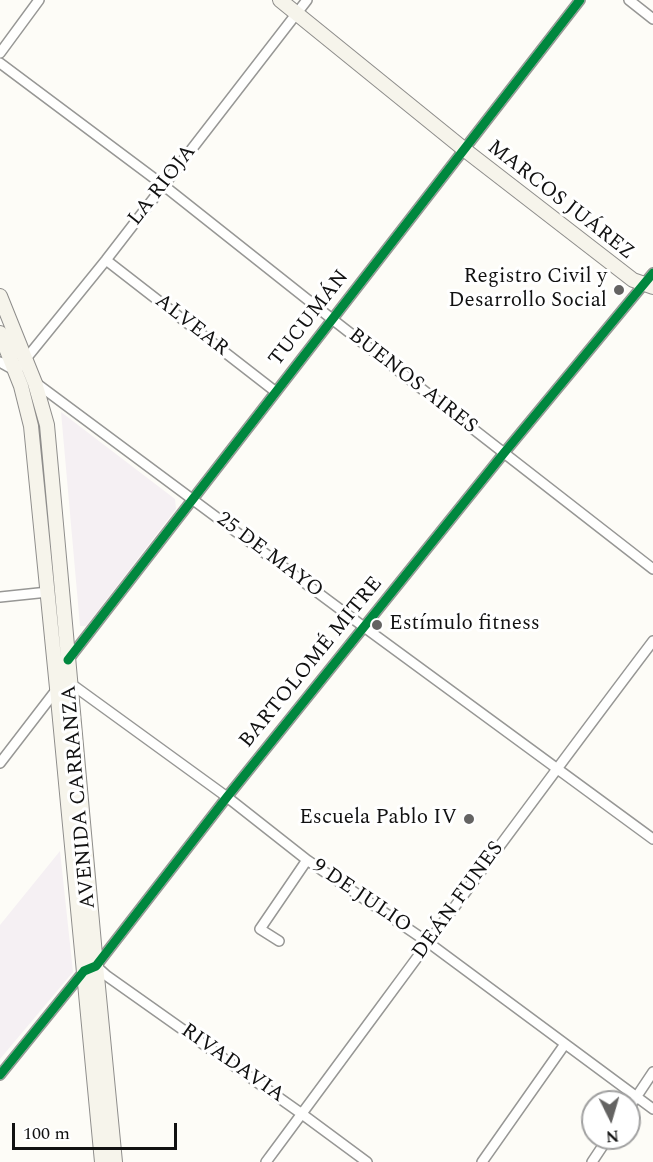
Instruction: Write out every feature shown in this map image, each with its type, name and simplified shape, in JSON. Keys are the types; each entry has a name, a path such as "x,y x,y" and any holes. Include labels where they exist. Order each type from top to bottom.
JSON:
{"main road":[{"name":"MARCOS JUÁREZ","path":"280,0 465,150 633,280 648,286"},
{"name":"AVENIDA CARRANZA","path":"0,296 35,383 47,425 68,660 64,686"},
{"name":"AVENIDA CARRANZA","path":"0,333 16,371 31,426 48,592 64,686 90,969 102,1162"},
{"name":"AVENIDA CARRANZA","path":"90,969 115,1162"}],"street":[{"name":"LA RIOJA","path":"16,371 106,260 307,0"},
{"name":"TUCUMÁN","path":"68,660 580,0"},
{"path":"629,0 653,19"},
{"path":"0,53 34,1"},
{"name":"BUENOS AIRES","path":"0,63 164,184 332,319 653,569"},
{"name":"ALVEAR","path":"106,260 276,392"},
{"name":"BARTOLOMÉ MITRE","path":"0,1075 90,969 504,453 648,286 653,273"},
{"name":"25 DE MAYO","path":"0,362 35,383 653,839"},
{"path":"0,597 48,592"},
{"name":"DEÁN FUNES","path":"266,1162 653,641"},
{"path":"0,763 64,686"},
{"name":"9 DE JULIO","path":"64,686 227,797 307,860 429,943 627,1090"},
{"path":"279,941 260,929 307,860"},
{"name":"RIVADAVIA","path":"90,969 107,976 368,1162"},
{"path":"482,1162 565,1044"},
{"path":"641,1091 653,1072"}],"shaded area":[{"path":"61,412 175,499 176,509 86,626 80,626"},
{"path":"60,851 73,972 0,1059 0,925"}],"cycle path":[{"path":"68,660 580,0"},
{"path":"0,1075 84,971 96,966 227,797 504,453 653,273"}],"place":[{"name":"Registro Civil y Desarrollo Social","path":"619,290"},
{"name":"Estímulo fitness","path":"377,625"},
{"name":"Escuela Pablo IV","path":"469,819"}]}
